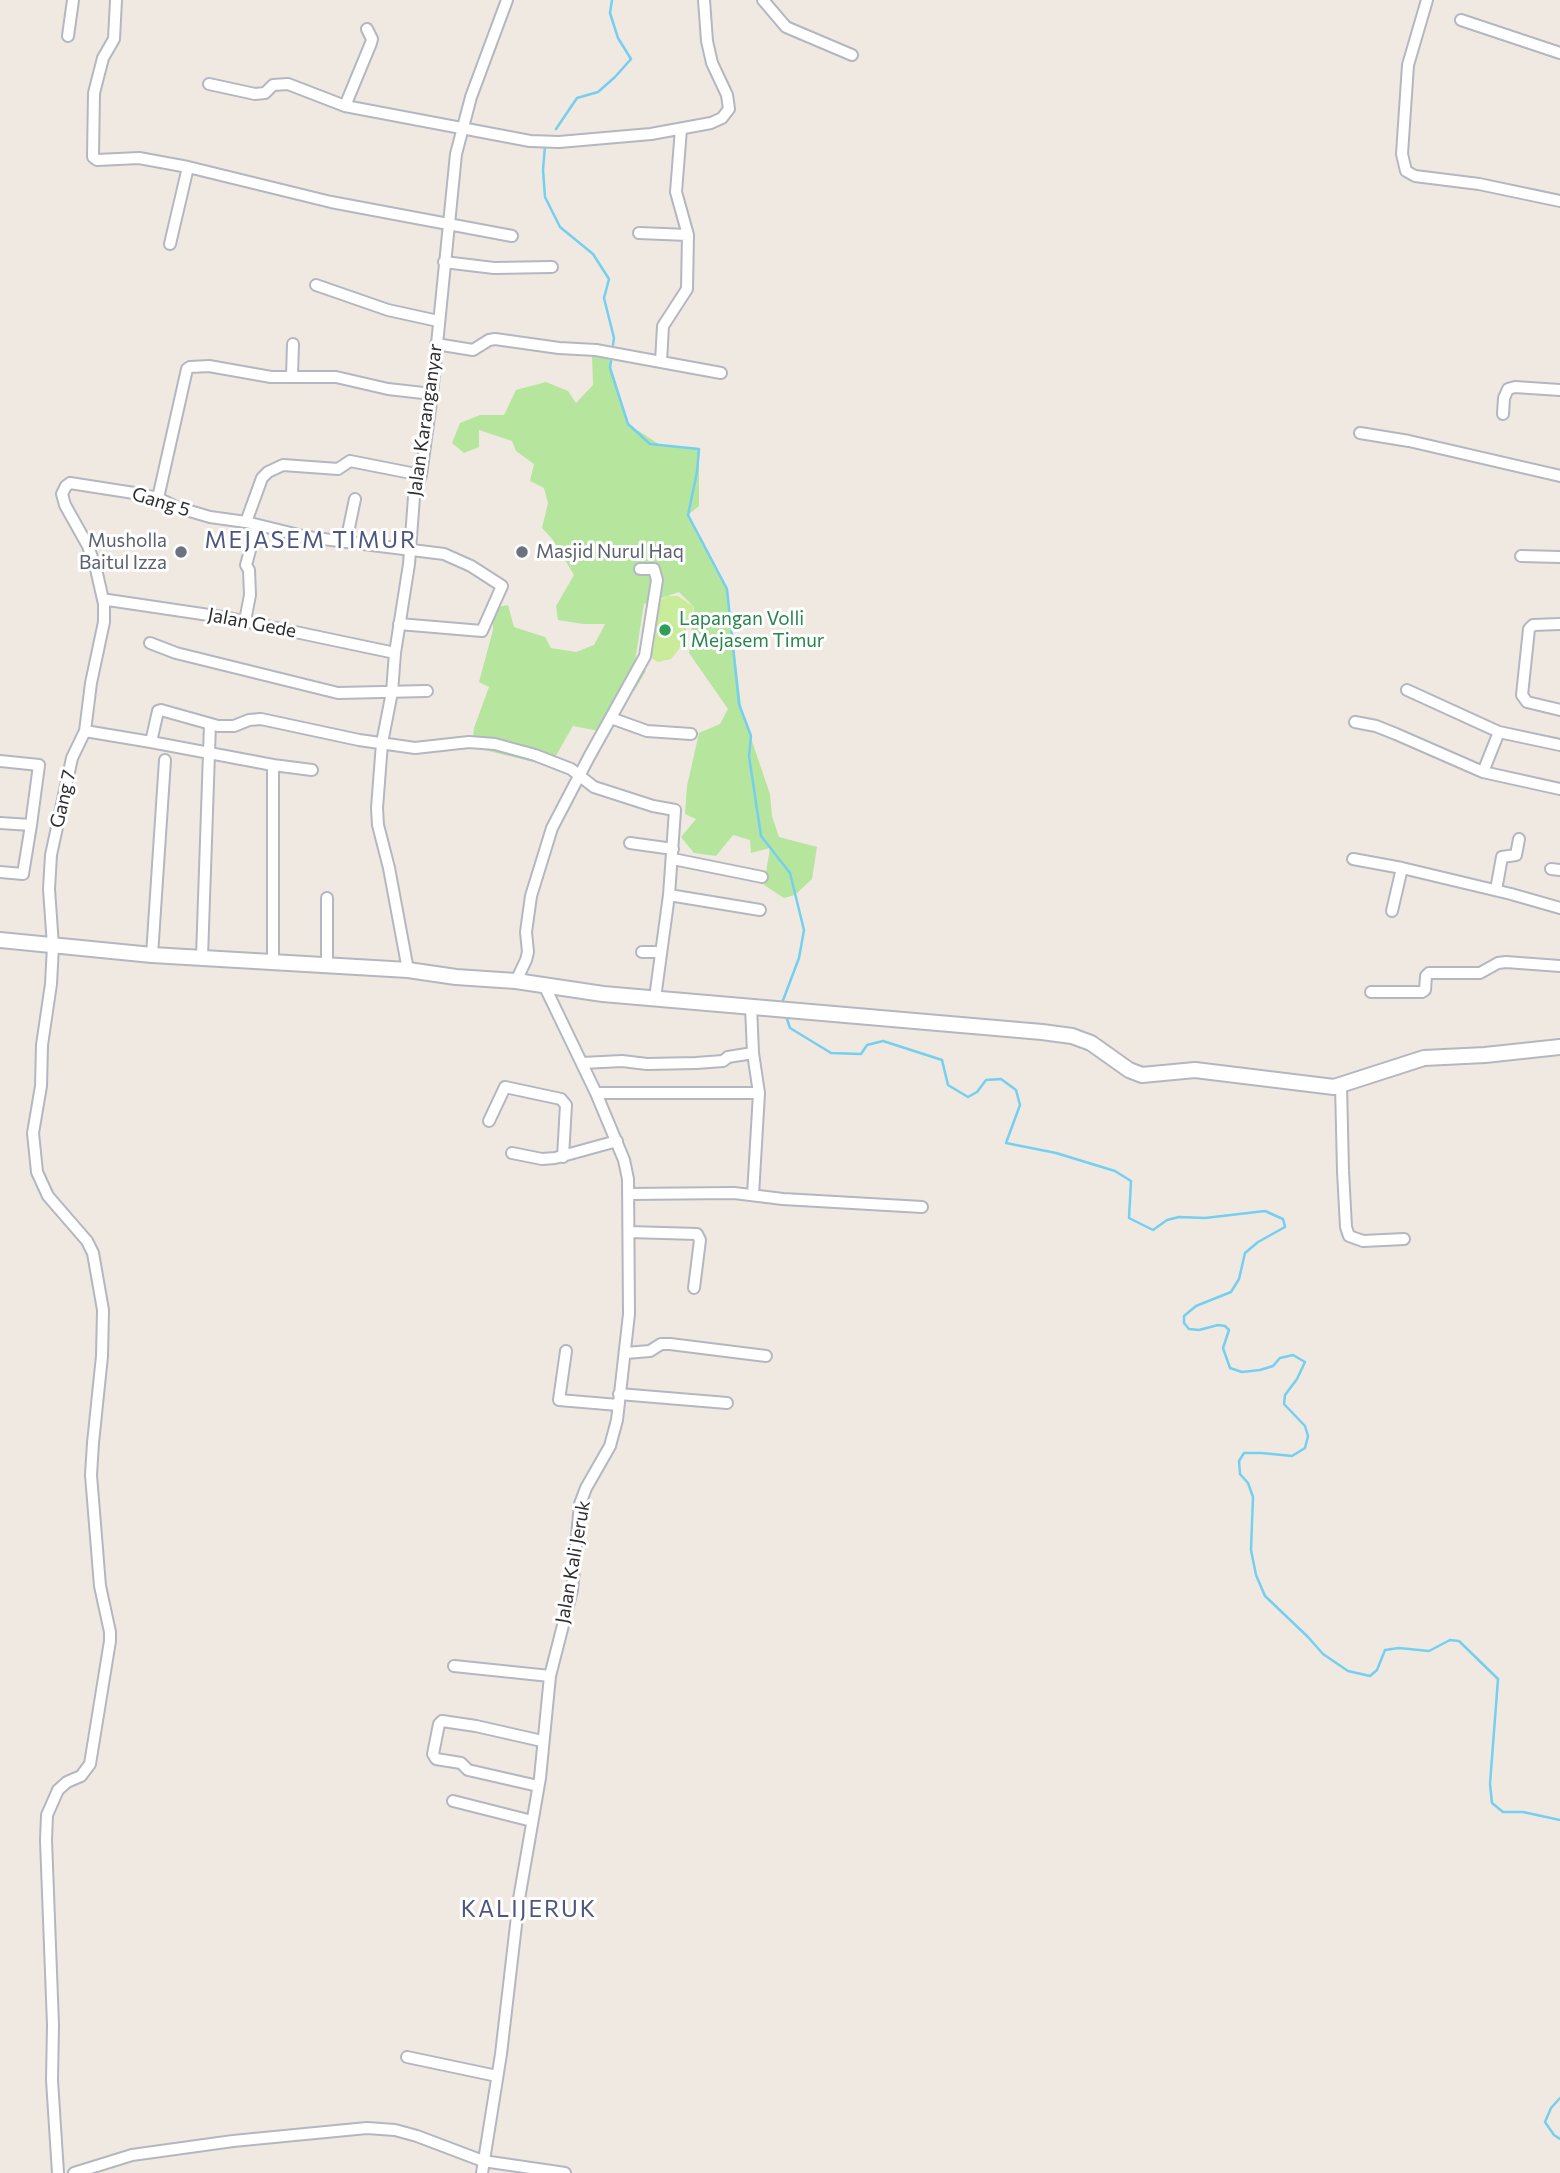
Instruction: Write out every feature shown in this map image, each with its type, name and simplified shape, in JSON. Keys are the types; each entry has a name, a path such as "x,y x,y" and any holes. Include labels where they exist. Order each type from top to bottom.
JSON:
{"street":[{"path":"68,36 72,0"},
{"path":"116,0 114,39 103,58 94,93 93,157 103,160 138,158 188,167 331,202 512,236"},
{"name":"Jalan Karanganyar","path":"408,970 378,825 382,743 392,692 395,653 411,549 414,497 421,474 432,394 453,167 477,79 507,0"},
{"path":"209,83 255,94 265,93 273,85 288,84 345,106 543,142 651,134 681,129 718,120 730,104 712,63 707,41 704,0"},
{"path":"763,0 786,27 852,55"},
{"path":"1427,0 1408,65 1402,154 1406,171 1415,176 1479,184 1560,201"},
{"path":"1461,20 1560,53"},
{"path":"345,106 371,43 368,29"},
{"path":"661,362 663,326 687,289 688,235 677,192 681,129"},
{"path":"170,244 188,167"},
{"path":"639,233 688,235"},
{"path":"444,262 494,268 552,267"},
{"path":"316,285 387,310 438,321"},
{"path":"436,344 473,350 491,338 559,348 596,350 722,373"},
{"path":"292,376 293,344"},
{"path":"158,498 187,369 194,366 209,366 271,377 336,377 432,394"},
{"path":"1503,414 1504,398 1508,389 1515,387 1560,390"},
{"path":"1360,433 1409,441 1560,476"},
{"path":"245,621 250,595 249,570 246,565 262,478 281,465 338,469 350,461 421,474"},
{"name":"Gang 5","path":"76,484 158,498 176,507 210,517 252,523 307,537 411,549 451,557 500,583 502,587 482,631 399,624"},
{"name":"Gang 7","path":"58,2173 52,2080 47,1815 58,1790 67,1782 81,1776 90,1764 110,1632 100,1586 92,1475 102,1356 103,1310 99,1278 87,1241 48,1196 37,1172 33,1133 41,1086 53,946 49,889 51,855 72,758 85,731 106,602 88,546 65,505 62,494 66,486 76,484"},
{"path":"346,542 355,499"},
{"path":"1521,556 1560,557"},
{"path":"528,983 526,932 531,896 552,828 646,654 657,580 654,569 640,569"},
{"name":"Jalan Gede","path":"106,602 245,621 395,653"},
{"path":"1560,624 1533,625 1529,629 1522,695 1527,702 1560,710"},
{"path":"150,643 176,653 338,693 427,691"},
{"path":"1407,690 1499,732 1560,745"},
{"path":"152,742 159,710 211,724 233,726 261,719 415,748 469,742 495,744 571,769 594,787 653,806 676,810 669,895 655,998"},
{"path":"611,718 647,731 691,734"},
{"path":"1355,722 1376,726 1483,772 1560,789"},
{"path":"202,957 211,724"},
{"path":"85,731 208,751 274,771 312,770"},
{"path":"1483,772 1499,732"},
{"path":"152,955 165,760"},
{"path":"0,761 39,765 23,874 0,872"},
{"path":"274,771 274,963"},
{"path":"0,823 30,825"},
{"path":"1496,890 1502,857 1516,856 1519,839"},
{"path":"630,842 762,877"},
{"path":"1353,859 1496,890 1560,908"},
{"path":"1392,911 1402,868"},
{"path":"669,895 760,910"},
{"path":"327,898 327,966"},
{"path":"0,940 152,955 408,970 528,983 565,990 1072,1036 1097,1046 1129,1070 1142,1076 1195,1070 1322,1086 1341,1085 1424,1058 1560,1047"},
{"path":"642,952 661,952"},
{"path":"1371,992 1422,992 1429,973 1473,975 1506,962 1560,966"},
{"name":"Jalan Kali Jeruk","path":"483,2167 519,1899 538,1786 550,1676 572,1590 580,1504 610,1446 617,1420 629,1314 628,1194 626,1169 618,1141 582,1063 528,983"},
{"path":"751,1006 753,1053 759,1093 753,1195"},
{"path":"582,1063 696,1063 723,1061 728,1057 753,1053"},
{"path":"1341,1085 1348,1231 1363,1241 1404,1239"},
{"path":"489,1121 505,1087 561,1099 566,1105 563,1157"},
{"path":"596,1093 759,1093"},
{"path":"512,1153 542,1159 563,1157 618,1141"},
{"path":"628,1194 734,1193 922,1207"},
{"path":"629,1232 697,1234 699,1240 694,1288"},
{"path":"626,1353 650,1351 661,1344 670,1344 766,1356"},
{"path":"566,1351 559,1400 727,1403"},
{"path":"454,1666 550,1676"},
{"path":"538,1786 468,1770 461,1763 436,1759 433,1754 439,1724 442,1721 542,1741"},
{"path":"453,1801 532,1821"},
{"path":"407,2057 497,2076"},
{"path":"74,2173 143,2154 233,2141 368,2128 395,2130 417,2136 483,2167 565,2173"}],"green space":[{"path":"592,354 608,356 628,424 660,445 699,449 699,506 688,515 727,589 742,712 770,794 772,816 779,837 817,847 812,879 795,895 784,898 764,885 770,848 751,853 750,840 733,835 716,856 694,853 681,837 696,819 685,814 687,786 699,733 720,724 728,709 689,653 694,607 679,592 644,604 634,667 646,671 634,691 622,690 599,731 573,726 550,766 472,747 474,728 489,687 479,682 493,630 493,608 508,605 514,627 545,637 551,648 576,652 594,645 605,624 558,620 556,606 574,575 553,540 542,528 548,503 544,488 530,481 534,464 516,451 512,441 479,430 479,447 464,453 452,443 460,423 480,415 504,415 516,390 546,382 568,391 576,403 593,385"},
{"name":"Lapangan Volli 1 Mejasem Timur","path":"668,596 678,596 694,607 679,649 671,659 658,662 641,652 649,605"}],"waterway":[{"path":"556,129 577,98 598,92 631,59 618,38 610,13 612,0"},
{"path":"545,146 545,197 560,227 593,254 609,279 604,298 614,338 613,345"},
{"path":"611,361 610,368 628,424 650,444 699,449 688,515 727,589 739,704 751,736 749,756 761,836 790,873 804,930 799,958 782,1003"},
{"path":"786,1016 790,1028 831,1053 861,1054 867,1045 883,1041 942,1060 948,1085 968,1097 977,1092 986,1080 1001,1079 1016,1090 1020,1105 1006,1143 1056,1153 1115,1171 1131,1181 1129,1218 1153,1230 1167,1220 1179,1217 1205,1218 1265,1211 1283,1219 1285,1227 1258,1242 1245,1253 1239,1279 1231,1292 1196,1306 1184,1316 1184,1323 1189,1329 1199,1330 1218,1325 1229,1330 1223,1348 1230,1368 1242,1372 1260,1370 1273,1366 1280,1358 1293,1355 1305,1362 1285,1395 1284,1404 1305,1426 1308,1436 1305,1448 1292,1456 1244,1453 1239,1461 1240,1474 1248,1483 1253,1497 1251,1550 1256,1575 1265,1596 1323,1654 1348,1671 1370,1676 1377,1670 1385,1650 1399,1648 1429,1651 1450,1640 1459,1641 1498,1679 1490,1784 1492,1803 1503,1812 1523,1812 1560,1820"},
{"path":"1560,2098 1551,2108 1545,2122 1560,2139"}],"place":[{"name":"Musholla Baitul Izza","path":"181,552"},
{"name":"Masjid Nurul Haq","path":"522,552"},
{"name":"Lapangan Volli 1 Mejasem Timur","path":"665,630"}],"district":[{"name":"MEJASEM TIMUR","path":"311,540"},
{"name":"KALIJERUK","path":"529,1909"}]}
